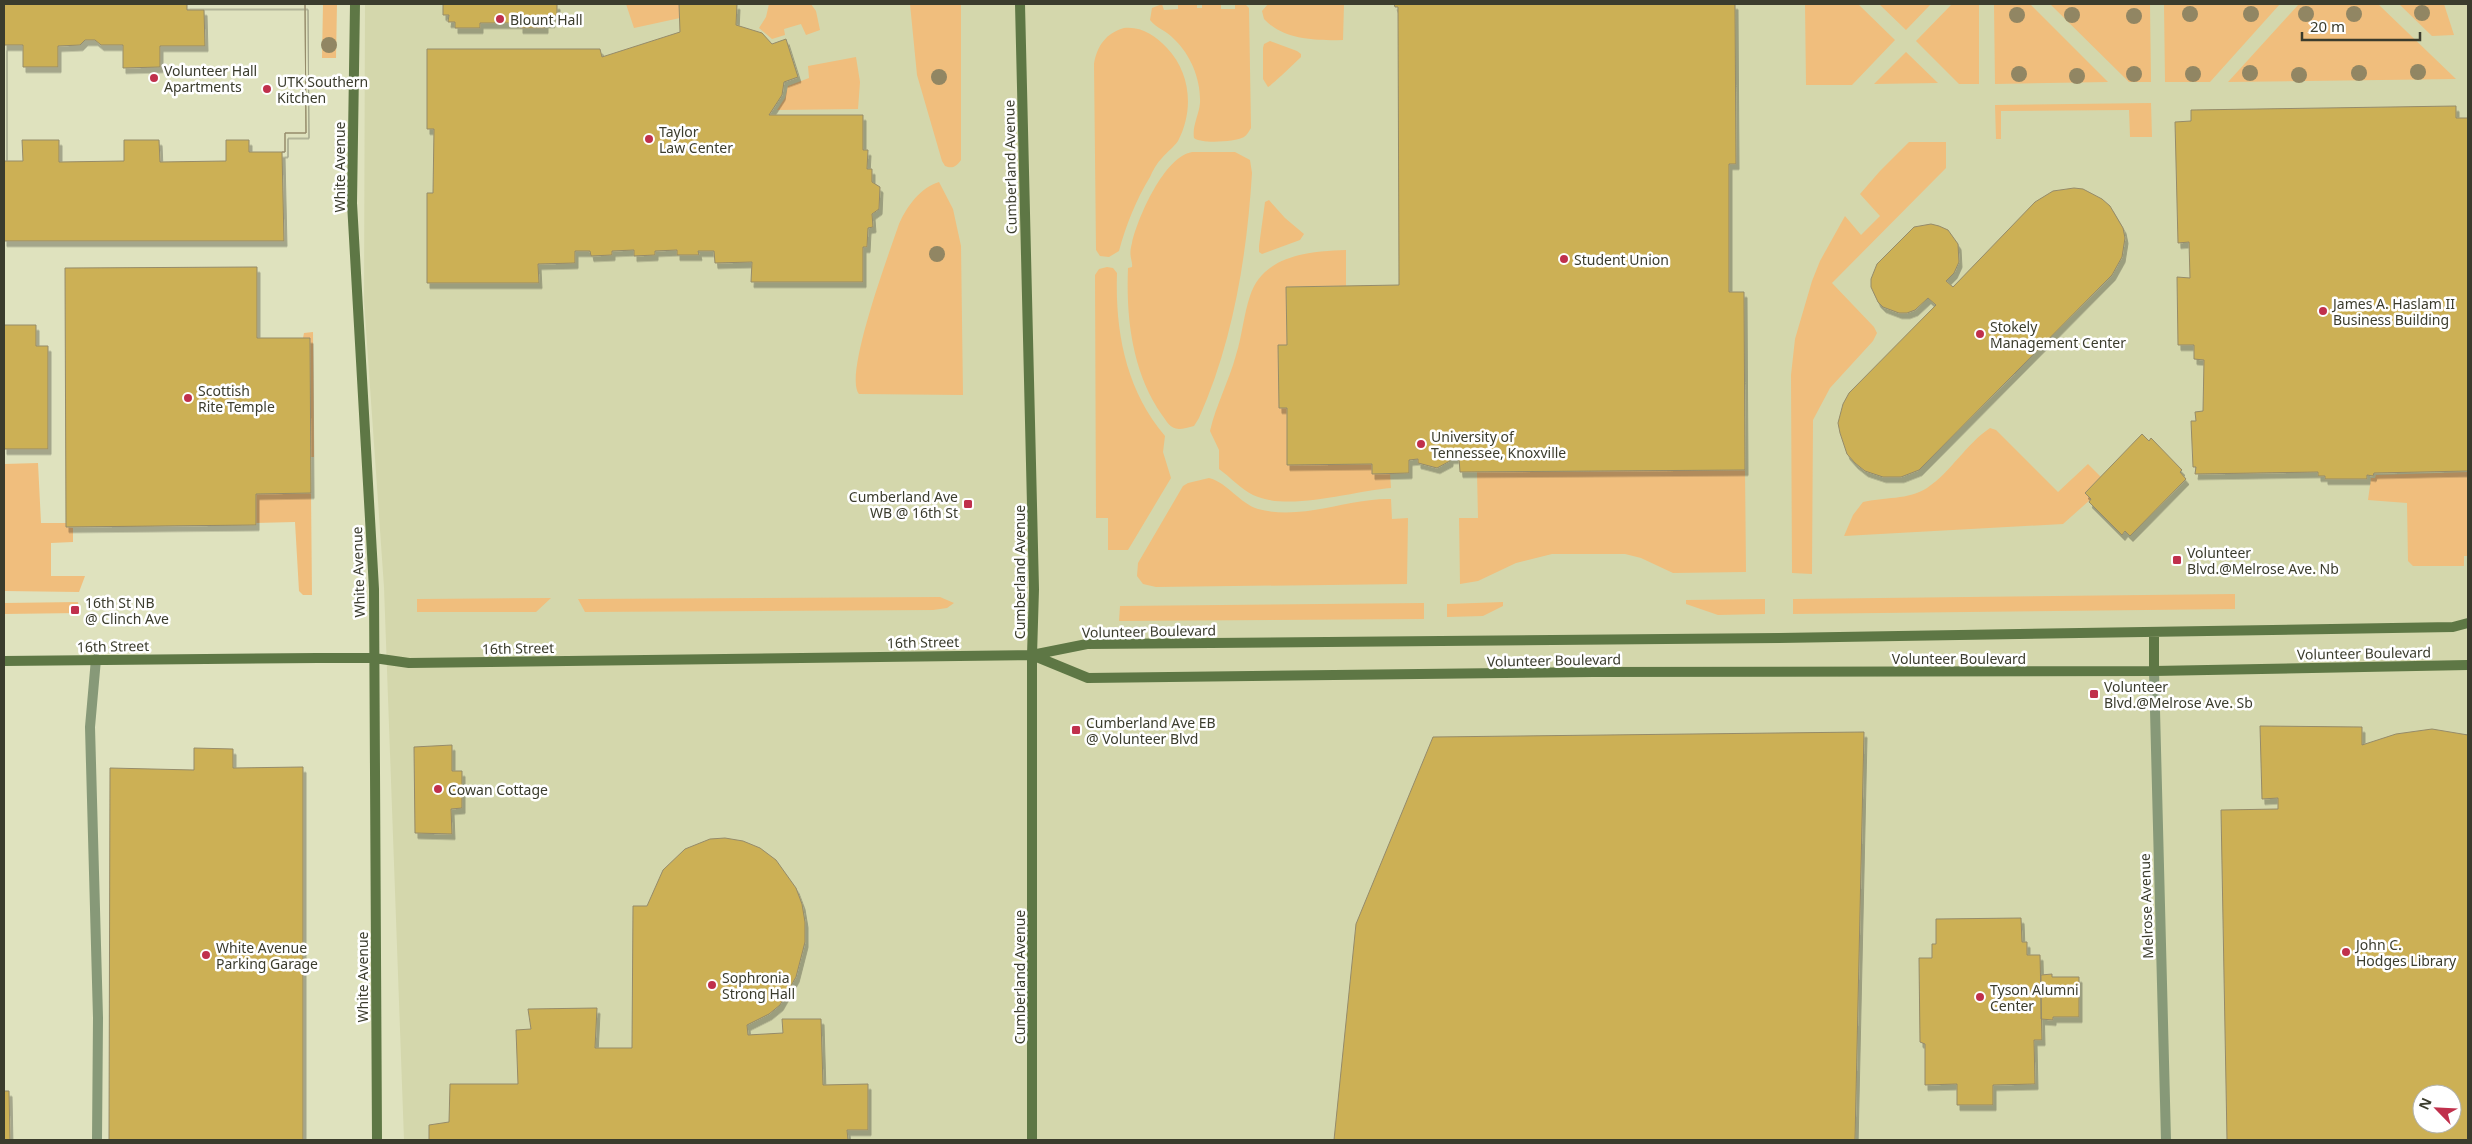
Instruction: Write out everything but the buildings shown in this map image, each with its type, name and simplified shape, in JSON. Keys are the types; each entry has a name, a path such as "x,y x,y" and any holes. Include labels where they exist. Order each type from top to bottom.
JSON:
{"street":[{"name":"White Avenue","path":"355,4 352,203 374,589 377,1140"},
{"name":"Cumberland Avenue","path":"1020,4 1034,589 1032,655 1032,1140"},
{"name":"Volunteer Boulevard","path":"1032,655 1087,644 2154,633 2453,628 2468,623"},
{"path":"2154,633 2154,671"},
{"name":"16th Street","path":"4,661 374,658 409,663 1032,655"},
{"name":"Volunteer Boulevard","path":"1032,655 1088,678 1594,672 2154,671 2468,665"},
{"path":"96,659 90,727 98,1018 97,1140"},
{"name":"Melrose Avenue","path":"2154,671 2166,1140"}],"shaded area":[{"path":"323,4 337,4 336,58 322,58"},
{"name":"University of Tennessee, Knoxville","path":"365,4 2468,4 2468,1140 404,1140 384,587 364,301"},
{"path":"626,4 679,4 680,18 634,28"},
{"path":"769,4 811,4 816,11 820,30 806,35 801,24 784,29 785,35 772,39 759,28 766,17"},
{"path":"910,4 961,4 961,160 956,166 945,166 942,161 917,75"},
{"path":"1162,4 1164,10 1178,9 1178,5 1197,5 1197,8 1202,8 1202,5 1221,4 1221,9 1235,9 1235,4 1245,4 1249,8 1251,128 1244,137 1218,142 1194,138 1194,129 1200,103 1197,77 1190,60 1180,45 1150,20 1152,8"},
{"path":"1268,4 1344,4 1343,40 1301,38 1281,31 1264,19 1262,11"},
{"path":"1805,4 1858,4 1895,40 1852,85 1806,85"},
{"path":"1879,4 1931,4 1906,30"},
{"path":"1952,4 1979,4 1979,84 1959,84 1916,41"},
{"path":"1994,4 2030,4 2108,82 1995,84"},
{"path":"2050,4 2150,4 2151,82 2129,82"},
{"path":"2164,4 2280,4 2210,82 2165,82"},
{"path":"2299,4 2378,4 2456,79 2228,82"},
{"path":"2399,4 2444,4 2454,35 2432,36"},
{"path":"1124,28 1142,30 1167,48 1181,69 1188,93 1188,105 1183,129 1178,141 1155,167 1132,213 1119,251 1109,257 1100,256 1096,250 1094,64 1097,51 1103,41 1112,33"},
{"path":"1270,41 1297,51 1301,54 1301,57 1268,87 1263,79 1263,48 1264,44"},
{"path":"1906,52 1938,83 1874,84"},
{"path":"856,57 860,82 858,109 777,110 785,98 788,86 809,78 808,66"},
{"path":"2151,103 2152,137 2130,137 2129,110 2001,111 2001,139 1996,139 1995,105"},
{"path":"1909,142 1946,142 1946,168 1832,283 1874,327 1877,333 1873,341 1830,388 1813,420 1812,574 1792,573 1791,375 1795,339 1812,281 1820,261 1845,216 1861,235 1880,216 1860,194"},
{"path":"1192,152 1235,152 1250,160 1252,173 1242,267 1221,359 1211,389 1194,426 1176,429 1167,422 1152,398 1138,363 1133,344 1128,306 1128,268 1132,267 1130,252 1132,243 1146,204 1162,176 1182,156"},
{"path":"939,182 953,209 961,246 963,395 859,394 856,383 857,364 862,339 899,224 915,198"},
{"path":"1269,200 1285,218 1304,234 1300,240 1262,254 1259,252 1259,246 1265,202"},
{"path":"1346,250 1346,286 1286,287 1287,345 1278,345 1287,408 1287,464 1372,464 1390,473 1391,488 1321,499 1284,502 1268,500 1253,495 1219,469 1219,450 1210,431 1236,355 1250,296 1256,282 1265,272 1289,258 1303,254"},
{"path":"1113,268 1117,273 1118,317 1121,338 1132,380 1152,418 1165,436 1163,452 1171,478 1128,550 1108,550 1108,518 1096,518 1095,275 1099,269"},
{"path":"313,332 314,457 311,457 310,338 303,338 304,333"},
{"path":"1990,428 1996,430 2058,492 2088,464 2101,477 2091,499 2063,524 1844,536 1853,515 1863,502 1912,495 1927,488 1944,474 1973,442"},
{"path":"38,463 41,523 66,523 67,527 73,528 73,542 51,543 51,576 85,576 79,592 4,591 4,464"},
{"path":"1745,470 1746,572 1673,573 1641,558 1625,554 1552,554 1516,563 1478,581 1460,584 1459,518 1478,518 1477,472"},
{"path":"2468,472 2468,556 2464,556 2464,566 2413,566 2408,561 2407,503 2368,500 2371,478 2375,478 2376,475"},
{"path":"1209,478 1222,484 1251,506 1275,512 1308,511 1358,502 1391,499 1392,519 1408,518 1407,584 1156,587 1143,584 1137,576 1138,563 1183,486"},
{"path":"311,493 312,595 303,595 299,591 295,522 255,523 256,494"},
{"path":"2235,594 2235,609 1793,614 1793,599"},
{"path":"940,597 954,603 947,608 933,610 585,612 578,599"},
{"path":"551,598 536,612 417,612 417,599"},
{"path":"1765,599 1765,614 1718,615 1686,604 1686,600"},
{"path":"78,602 79,613 4,614 4,603"},
{"path":"1503,602 1503,606 1483,616 1447,617 1447,604"},
{"path":"1424,603 1424,619 1119,621 1120,606"}],"place":[{"name":"Blount Hall","path":"500,19"},
{"name":"Volunteer Hall Apartments","path":"154,78"},
{"name":"UTK Southern Kitchen","path":"267,89"},
{"name":"Taylor Law Center","path":"649,139"},
{"name":"Student Union","path":"1564,259"},
{"name":"James A. Haslam II Business Building","path":"2323,311"},
{"name":"Stokely Management Center","path":"1980,334"},
{"name":"Scottish Rite Temple","path":"188,398"},
{"name":"University of Tennessee, Knoxville","path":"1421,444"},
{"name":"Cumberland Ave WB @ 16th St","path":"968,504"},
{"name":"Volunteer Blvd.@Melrose Ave. Nb","path":"2177,560"},
{"name":"16th St NB @ Clinch Ave","path":"75,610"},
{"name":"Volunteer Blvd.@Melrose Ave. Sb","path":"2094,694"},
{"name":"Cumberland Ave EB @ Volunteer Blvd","path":"1076,730"},
{"name":"Cowan Cottage","path":"438,789"},
{"name":"John C. Hodges Library","path":"2346,952"},
{"name":"White Avenue Parking Garage","path":"206,955"},
{"name":"Sophronia Strong Hall","path":"712,985"},
{"name":"Tyson Alumni Center","path":"1980,997"}]}
